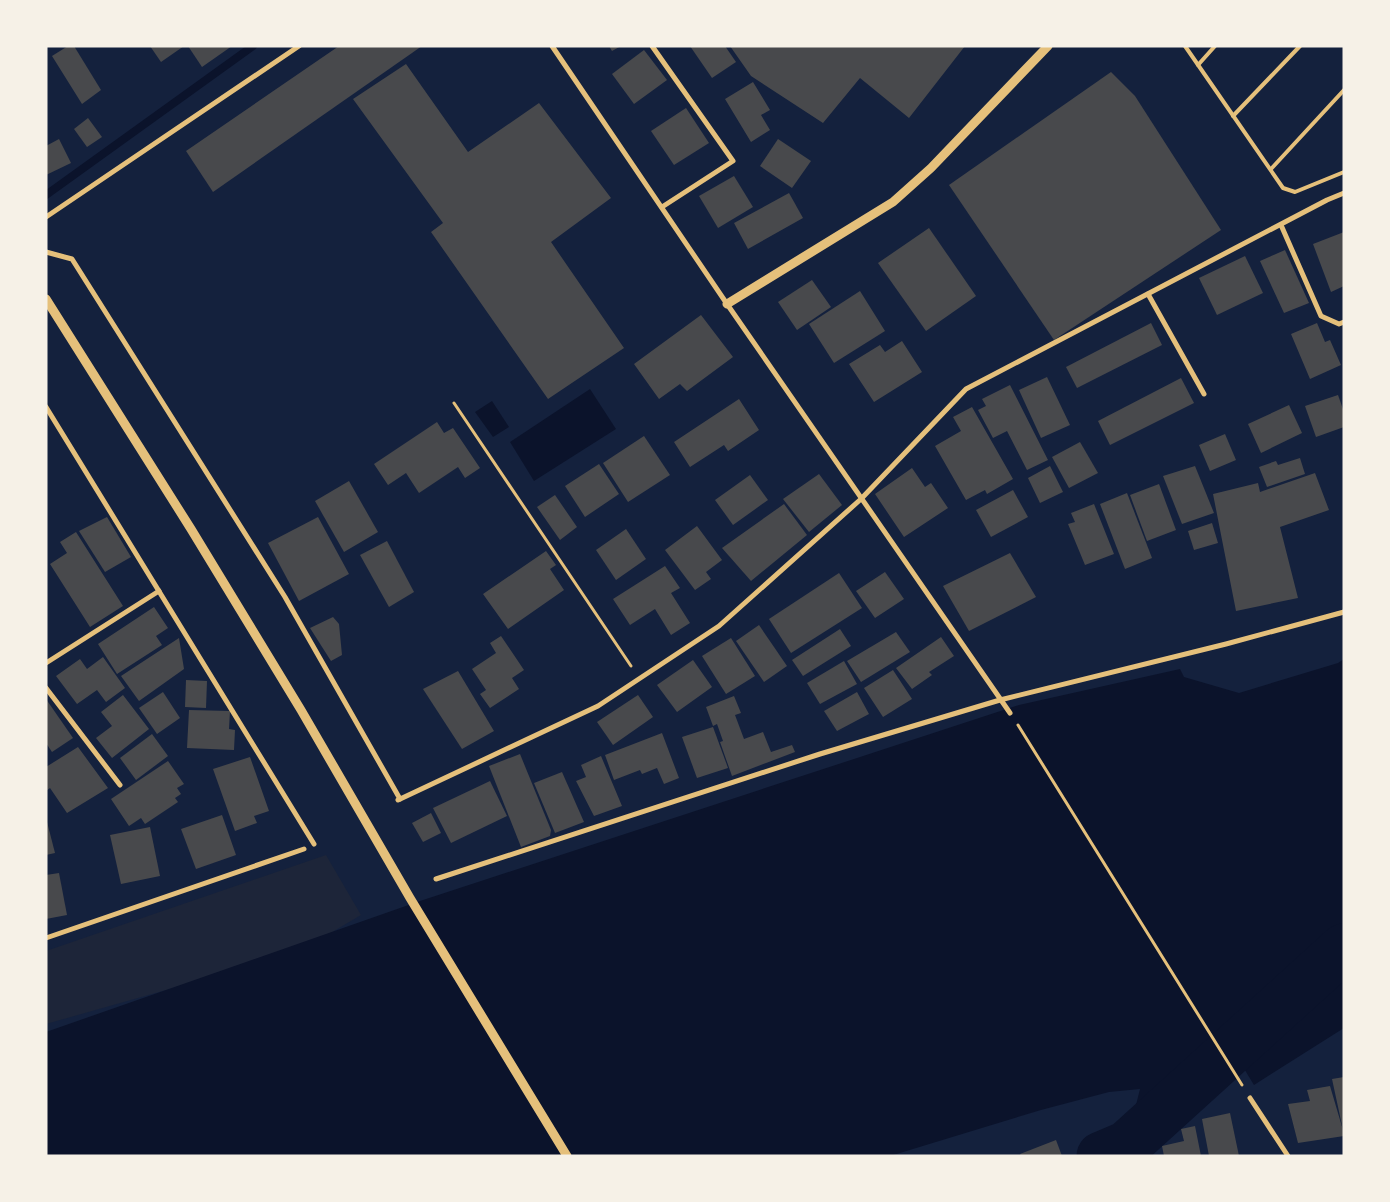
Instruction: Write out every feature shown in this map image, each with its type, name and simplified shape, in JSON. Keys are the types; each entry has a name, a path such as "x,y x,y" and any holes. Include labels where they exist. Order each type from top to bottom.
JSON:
{"street":[{"path":"46,217 298,46"},
{"path":"552,46 727,304 1010,713"},
{"path":"652,46 733,161 662,207"},
{"path":"727,304 893,202 931,168 1048,46"},
{"path":"46,252 72,259 285,597 399,800 598,706 719,626 861,499 966,390 1344,193"},
{"path":"1281,225 1321,316 1339,324 1344,322"},
{"path":"1148,294 1204,394"},
{"path":"46,299 191,529 301,710 410,898 566,1156"},
{"path":"46,407 314,844"},
{"path":"46,663 159,591"},
{"path":"436,879 820,754 1000,700 1226,644 1344,612"},
{"path":"46,688 120,785"},
{"path":"46,938 304,849"},
{"path":"1250,1098 1288,1156"}],"lane":[{"path":"1185,46 1284,188 1295,192 1344,172"},
{"path":"1198,65 1215,46"},
{"path":"1233,116 1300,46"},
{"path":"1270,170 1344,90"}],"path":[{"path":"454,403 639,678"},
{"path":"1010,713 1250,1098"}],"shaded area":[{"path":"590,389 616,429 534,481 510,442"},
{"path":"492,401 509,427 493,437 475,412"},
{"path":"1344,659 1344,1028 1254,1085 1232,1049 1130,1129 1140,1089 1109,1092 1041,1110 890,1156 46,1156 46,1032 420,901 1019,705 1180,669 1184,677 1239,693 1338,663"},
{"path":"326,855 361,915 317,941 251,966 46,1024 46,951"}],"building":[{"path":"68,46 74,46 101,90 82,104 52,56"},
{"path":"150,46 184,46 161,62"},
{"path":"188,46 232,46 202,67"},
{"path":"339,46 422,46 213,192 186,151"},
{"path":"609,46 621,46 612,51"},
{"path":"690,46 725,46 736,62 712,78"},
{"path":"730,46 965,46 909,118 860,78 823,123 751,76"},
{"path":"644,50 667,80 634,104 612,74"},
{"path":"406,64 468,152 539,103 611,198 551,242 624,348 548,399 431,232 443,223 353,99"},
{"path":"1111,72 1135,96 1221,230 1054,340 949,185"},
{"path":"753,82 770,110 761,115 770,130 751,142 725,99"},
{"path":"686,108 709,143 674,165 651,131"},
{"path":"88,118 102,137 87,147 74,129"},
{"path":"59,139 71,163 46,175 46,146"},
{"path":"778,139 811,161 792,188 760,166"},
{"path":"734,176 753,207 718,228 699,196"},
{"path":"789,193 803,218 748,249 734,223"},
{"path":"929,228 976,296 926,331 878,263"},
{"path":"1344,232 1344,286 1331,292 1313,244"},
{"path":"1285,250 1309,303 1284,313 1260,261"},
{"path":"1245,256 1263,293 1217,315 1199,278"},
{"path":"812,280 831,307 797,330 778,302"},
{"path":"860,291 885,331 834,363 809,324"},
{"path":"701,315 733,357 687,391 680,384 659,399 634,364"},
{"path":"1151,323 1162,345 1077,388 1066,367"},
{"path":"1317,323 1325,342 1330,340 1341,365 1310,379 1291,334"},
{"path":"902,341 922,372 874,402 849,364 880,345 885,352"},
{"path":"1047,377 1070,425 1041,438 1019,390"},
{"path":"1181,378 1194,403 1110,445 1098,421"},
{"path":"1010,385 1048,460 1027,470 1007,431 993,438 978,410 986,406 982,399"},
{"path":"1338,395 1344,412 1344,427 1316,437 1305,406"},
{"path":"739,399 759,430 728,451 724,445 690,467 674,442"},
{"path":"1289,405 1302,433 1261,453 1248,424"},
{"path":"972,407 1013,479 987,494 985,490 966,500 935,446 961,431 953,417"},
{"path":"437,422 444,433 453,428 480,468 465,478 458,467 419,493 406,473 388,485 374,464"},
{"path":"1225,434 1236,460 1210,471 1199,445"},
{"path":"644,436 670,475 628,502 603,463"},
{"path":"1080,442 1098,473 1069,488 1052,457"},
{"path":"1300,458 1305,474 1267,487 1259,467 1276,461 1278,465"},
{"path":"599,464 619,494 585,517 565,486"},
{"path":"1050,466 1063,492 1040,503 1028,478"},
{"path":"1195,466 1214,513 1182,524 1163,476"},
{"path":"912,468 925,487 931,483 948,508 904,537 875,494"},
{"path":"1315,473 1329,510 1280,527 1298,598 1236,611 1213,494 1258,483 1260,492"},
{"path":"819,474 842,505 809,532 783,499"},
{"path":"750,475 768,500 733,525 715,500"},
{"path":"349,481 378,532 344,552 315,501"},
{"path":"1159,484 1176,530 1147,541 1130,495"},
{"path":"1013,490 1028,517 991,537 976,510"},
{"path":"1127,493 1152,558 1125,569 1100,504"},
{"path":"555,495 577,527 560,540 537,507"},
{"path":"784,504 807,535 751,581 722,548"},
{"path":"1094,504 1114,554 1085,565 1068,524 1075,522 1071,513"},
{"path":"107,517 131,557 105,572 79,531"},
{"path":"318,517 349,574 299,601 268,543"},
{"path":"1212,523 1218,543 1194,550 1188,531"},
{"path":"697,526 722,560 706,572 711,579 695,590 665,550"},
{"path":"626,529 646,559 616,580 596,550"},
{"path":"76,532 123,606 90,627 50,564 67,553 60,542"},
{"path":"387,541 414,592 389,607 360,555"},
{"path":"546,551 556,565 550,569 564,590 508,629 483,594"},
{"path":"1010,553 1036,597 969,631 943,586"},
{"path":"665,566 680,588 671,593 690,623 671,635 655,609 630,625 613,599"},
{"path":"885,572 904,599 875,618 856,591"},
{"path":"839,573 862,608 791,653 769,619"},
{"path":"154,607 168,628 156,636 162,645 117,674 98,644"},
{"path":"333,617 339,624 342,655 331,661 310,628"},
{"path":"759,625 787,666 764,682 736,641"},
{"path":"840,629 851,646 803,676 792,660"},
{"path":"896,632 910,652 861,682 847,661"},
{"path":"501,636 524,670 512,678 519,689 490,708 480,694 486,690 472,669 496,653 490,643"},
{"path":"941,637 954,656 929,672 932,675 912,689 896,668"},
{"path":"179,638 184,669 139,701 121,676"},
{"path":"731,638 755,676 726,694 702,656"},
{"path":"103,657 125,688 106,702 97,690 77,704 56,676 80,659 87,669"},
{"path":"693,660 712,687 677,712 657,685"},
{"path":"844,661 857,684 820,704 807,683"},
{"path":"893,670 912,699 883,717 864,688"},
{"path":"458,671 494,731 462,749 423,689"},
{"path":"186,680 207,681 206,708 185,707"},
{"path":"163,692 180,718 157,734 139,708"},
{"path":"857,692 869,714 837,731 824,711"},
{"path":"123,695 149,729 112,758 96,738 112,726 101,712"},
{"path":"638,695 653,717 613,745 597,722"},
{"path":"734,696 741,713 735,715 744,739 763,732 771,752 792,745 795,752 732,776 720,742 723,741 717,724 713,726 706,707"},
{"path":"46,699 73,738 52,752 46,743"},
{"path":"189,710 230,711 229,729 235,730 234,750 187,748"},
{"path":"713,727 728,768 697,778 682,737"},
{"path":"662,733 679,778 664,784 657,768 642,774 640,770 614,780 605,755"},
{"path":"152,734 168,756 136,780 120,758"},
{"path":"78,747 108,788 67,813 50,788 46,791 46,767"},
{"path":"520,754 551,830 550,836 521,847 489,766"},
{"path":"601,756 622,806 594,816 576,781 586,777 581,765"},
{"path":"250,757 269,811 254,816 257,823 235,831 213,769"},
{"path":"168,761 184,784 177,788 181,794 175,798 178,802 145,824 141,818 129,826 111,799"},
{"path":"562,772 584,822 555,833 534,783"},
{"path":"490,781 507,816 451,843 433,808"},
{"path":"431,813 441,833 423,842 412,823"},
{"path":"222,815 236,855 196,869 181,829"},
{"path":"46,818 55,853 46,855"},
{"path":"150,827 160,876 121,884 110,835"},
{"path":"59,873 67,915 46,919 46,875"},
{"path":"1344,1077 1344,1136 1298,1143 1288,1104 1310,1101 1307,1090 1330,1086 1343,1130 1332,1079"},
{"path":"1230,1113 1239,1156 1209,1156 1202,1119"},
{"path":"1195,1126 1201,1156 1164,1156 1162,1146 1184,1141 1181,1129"},
{"path":"1056,1140 1062,1156 1021,1156 1020,1154"}],"waterway":[{"path":"46,195 253,46"},
{"path":"1101,1156 1127,1145 1344,948"}]}
